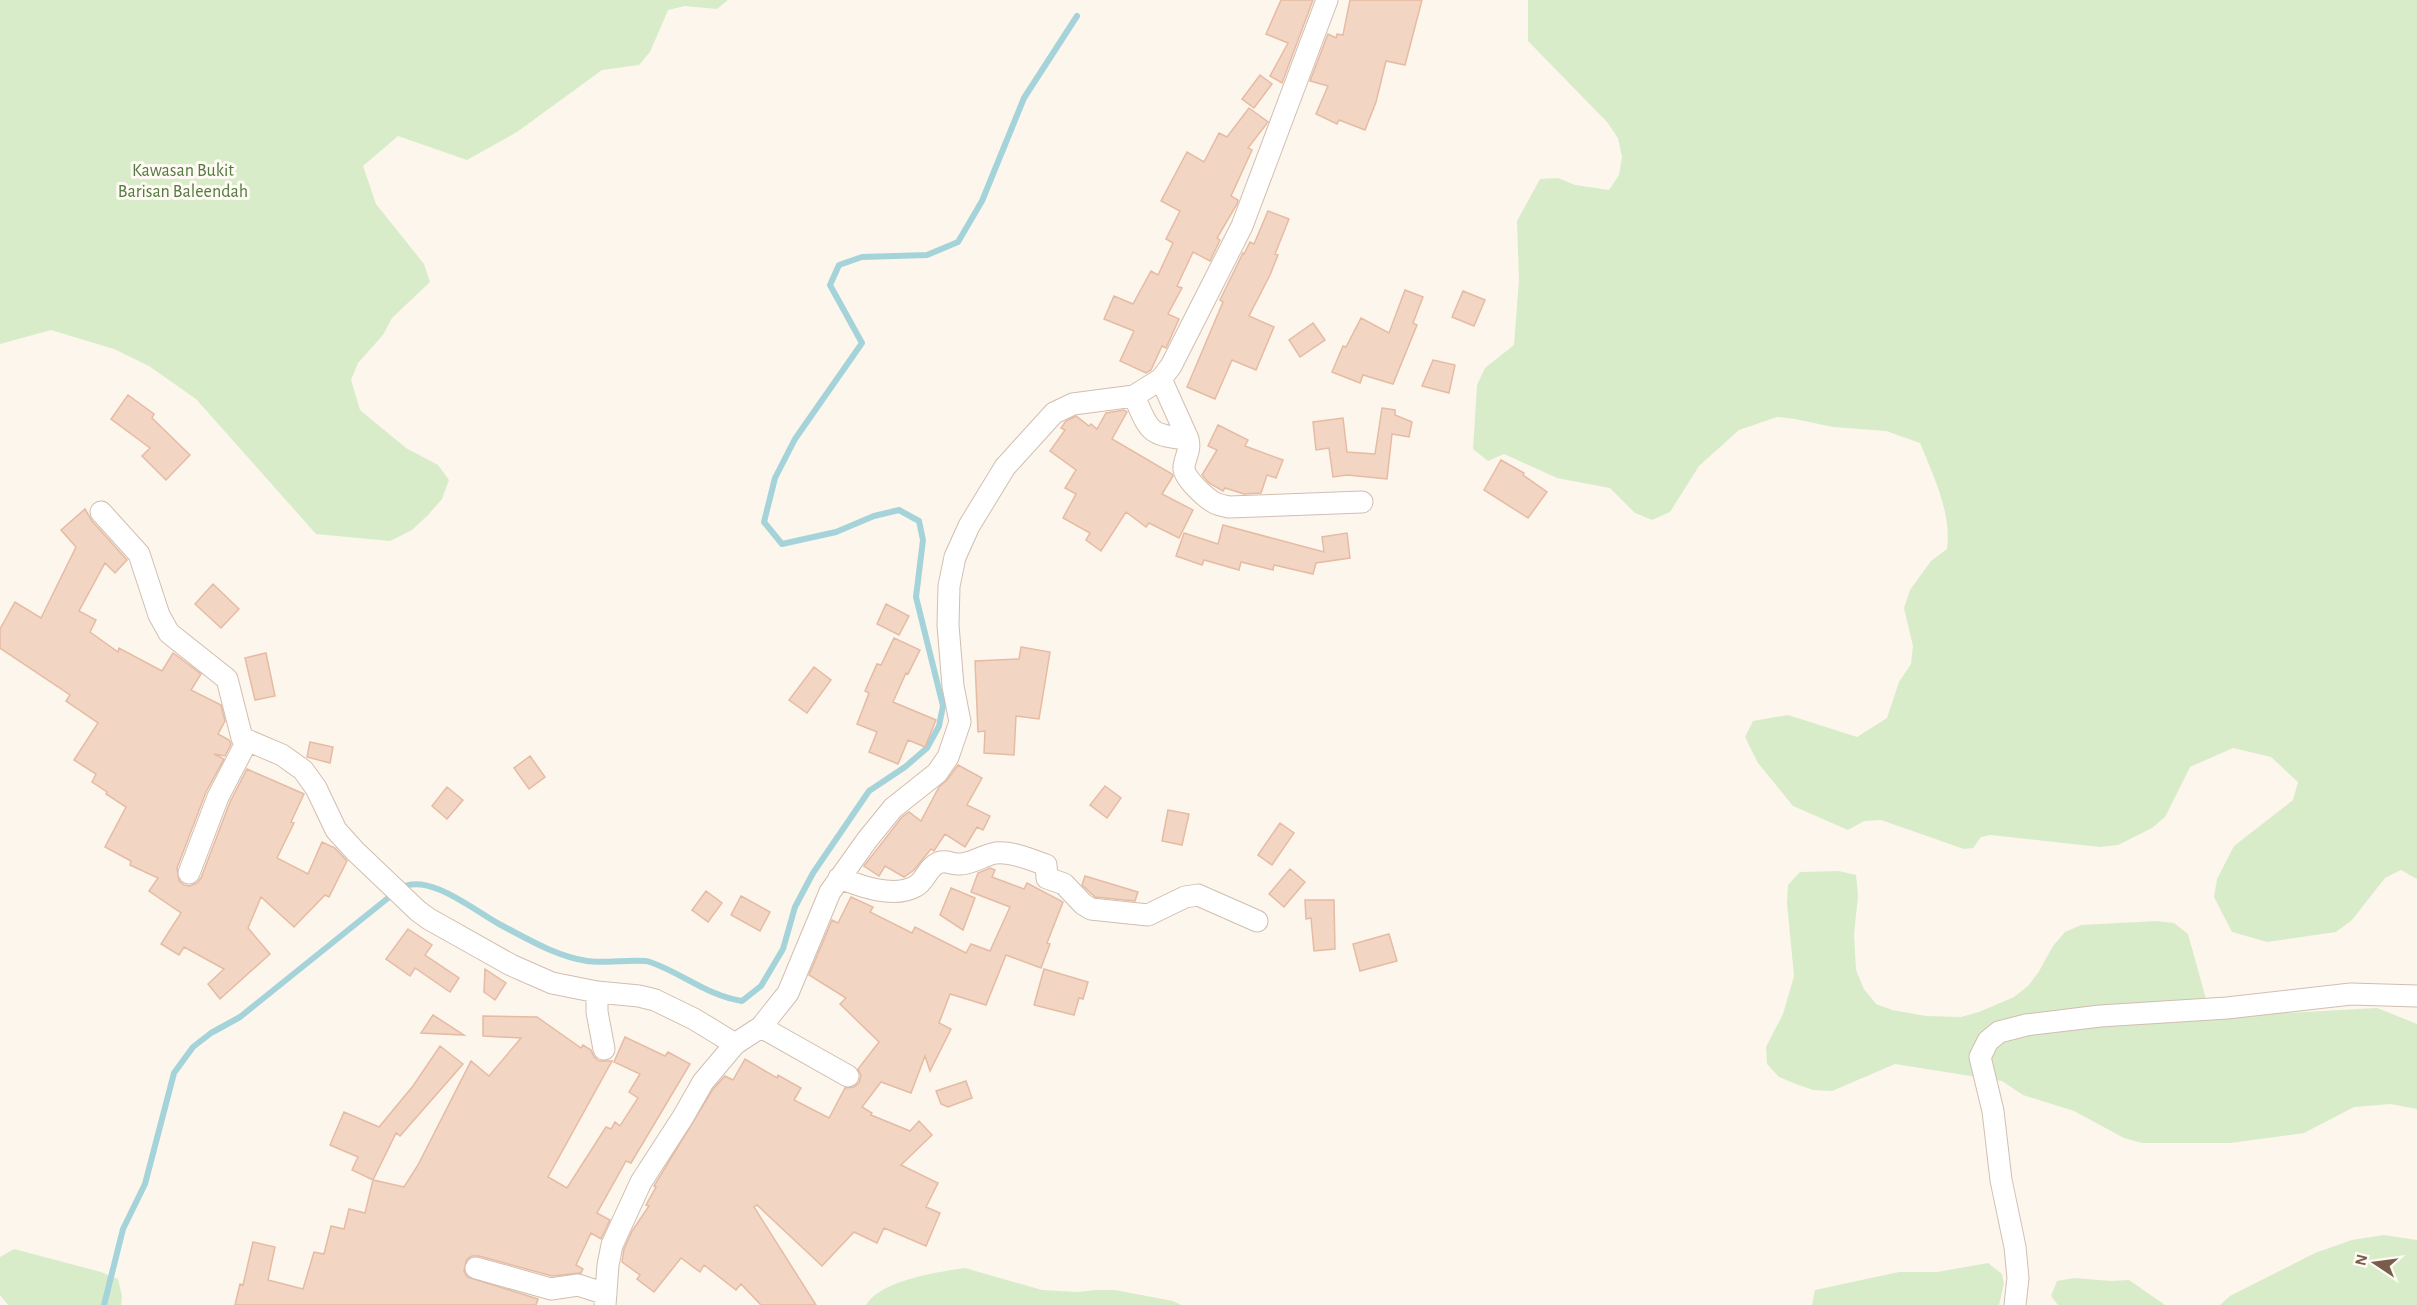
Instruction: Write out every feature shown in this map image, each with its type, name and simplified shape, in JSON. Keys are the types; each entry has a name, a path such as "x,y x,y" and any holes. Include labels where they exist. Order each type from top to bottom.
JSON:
{"street":[{"path":"476,1268 551,1289 578,1285 606,1299 612,1245 641,1182 703,1082 735,1044 761,1027 788,993 817,919 838,878 893,808 937,773 948,757 960,722 952,676 948,626 949,586 955,557 975,516 1005,467 1054,413 1073,404 1134,396 1161,379 1171,366 1242,226 1327,0"},
{"path":"1161,379 1188,439 1190,449 1183,468 1185,475 1206,497 1217,504 1229,507 1362,502"},
{"path":"1134,396 1150,428 1160,436 1188,439"},
{"path":"101,512 139,554 159,615 169,633 227,680 241,734 247,741 282,755 303,770 316,788 336,830 412,905 429,919 511,965 552,982 597,992 655,1000 694,1019 735,1044"},
{"path":"189,873 218,797 247,741"},
{"path":"838,878 870,888 894,891 911,889 918,886 935,864 941,861 962,865 971,860 1004,853 1046,865 1047,878 1064,884 1091,909 1148,915 1185,897 1198,896 1257,921"},
{"path":"597,992 597,1012 604,1049"},
{"path":"2015,1305 2018,1278 2015,1247 2001,1180 1993,1111 1980,1057 1988,1041 1998,1032 2026,1025 2100,1016 2227,1008 2351,994 2417,996"},
{"path":"761,1027 848,1076"}],"green space":[{"name":"Kawasan Bukit Barisan Baleendah","path":"0,0 728,0 717,9 685,6 668,10 650,52 639,65 602,70 517,132 467,160 398,136 363,166 376,204 424,264 430,282 392,318 383,335 358,363 351,380 360,410 406,448 438,465 449,480 442,499 427,516 412,530 390,541 316,534 196,399 149,366 114,349 51,330 0,344"},
{"path":"1528,0 2417,0 2417,879 2401,870 2385,878 2352,920 2336,932 2267,942 2232,932 2214,897 2217,879 2234,846 2293,800 2298,782 2271,757 2233,748 2190,767 2165,817 2152,828 2118,845 2100,847 1990,835 1981,837 1973,848 1964,849 1881,820 1864,821 1848,830 1793,806 1758,763 1745,737 1753,721 1788,715 1857,737 1887,718 1899,682 1911,664 1913,646 1904,608 1910,590 1931,561 1947,549 1947,522 1936,481 1920,443 1886,431 1833,427 1777,417 1739,430 1699,466 1670,512 1652,520 1635,513 1610,488 1557,478 1504,454 1488,461 1473,449 1477,385 1485,368 1514,345 1519,280 1517,221 1540,179 1558,178 1575,185 1609,190 1619,175 1622,157 1618,138 1607,122 1528,41"},
{"path":"1839,871 1856,875 1858,896 1854,934 1856,970 1864,989 1876,1004 1892,1010 1926,1016 1961,1017 2014,997 2028,986 2053,946 2065,932 2081,925 2157,921 2174,923 2188,934 2211,1017 2377,1008 2417,1024 2417,1109 2390,1104 2354,1107 2304,1133 2230,1143 2142,1143 2124,1138 2074,1111 2023,1095 2002,1081 1895,1064 1832,1091 1813,1090 1779,1077 1767,1064 1766,1047 1783,1014 1794,976 1787,903 1788,885 1800,872"},
{"path":"2384,1235 2417,1240 2417,1305 2220,1305 2230,1296 2315,1253 2352,1240"},
{"path":"14,1249 101,1272 118,1279 122,1296 121,1305 8,1305 0,1295 0,1257"},
{"path":"1988,1263 2002,1274 2004,1284 1999,1305 1812,1305 1815,1290 1899,1272 1937,1272"},
{"path":"965,1268 1042,1290 1078,1292 1115,1290 1173,1301 1181,1305 866,1305 873,1296 897,1283"},
{"path":"2074,1278 2129,1280 2165,1305 2058,1305 2051,1296 2057,1281"}],"building":[{"path":"1281,0 1313,0 1282,83 1270,76 1288,43 1266,34"},
{"path":"1350,0 1422,0 1405,65 1386,61 1376,102 1365,130 1339,120 1337,124 1316,114 1328,86 1310,81 1328,34 1336,38 1337,34 1343,35"},
{"path":"1260,75 1272,84 1254,108 1242,99"},
{"path":"1249,108 1268,122 1248,148 1252,150 1231,196 1238,200 1237,204 1217,238 1220,240 1210,261 1193,252 1177,286 1182,288 1168,314 1179,319 1166,348 1162,346 1151,370 1146,373 1120,361 1134,331 1104,319 1114,296 1133,304 1151,271 1158,275 1173,243 1166,239 1180,211 1161,201 1187,152 1204,162 1219,133 1227,137"},
{"path":"1268,211 1289,219 1275,254 1278,255 1270,275 1249,316 1274,327 1256,370 1232,360 1215,399 1187,387 1223,302 1220,300 1243,253 1250,242 1254,244"},
{"path":"1405,290 1423,297 1413,323 1417,325 1393,384 1363,375 1360,383 1332,372 1343,346 1346,347 1361,318 1389,333"},
{"path":"1463,291 1485,300 1474,326 1452,317"},
{"path":"1313,323 1325,340 1300,357 1289,340"},
{"path":"1433,360 1455,365 1449,393 1422,386"},
{"path":"128,395 154,414 152,418 190,455 166,480 142,456 150,448 111,419"},
{"path":"1382,408 1395,410 1395,415 1412,422 1409,437 1392,434 1387,479 1347,475 1333,477 1329,448 1316,450 1313,422 1343,418 1347,452 1375,454"},
{"path":"1124,410 1127,412 1112,439 1172,474 1162,494 1193,510 1179,538 1149,523 1146,527 1126,512 1101,551 1086,540 1090,533 1063,518 1076,494 1065,488 1076,470 1050,451 1065,430 1061,428 1066,421 1076,416 1097,429 1106,413"},
{"path":"1218,425 1248,440 1245,446 1283,460 1276,478 1267,475 1261,493 1244,494 1225,488 1223,491 1209,483 1202,475 1217,450 1208,446"},
{"path":"1501,460 1524,473 1523,475 1547,492 1528,518 1484,490"},
{"path":"85,509 92,521 127,560 115,573 105,563 79,611 96,620 90,632 118,652 119,648 162,671 173,653 201,674 191,690 221,705 225,721 218,734 229,740 231,744 225,756 214,754 224,759 206,792 177,868 179,881 190,886 201,878 230,802 247,769 304,794 291,822 294,823 277,858 308,874 322,842 335,848 347,861 329,897 325,895 294,927 261,897 248,928 270,954 220,999 208,984 224,969 184,947 179,955 161,944 181,913 149,891 158,878 130,865 131,861 105,847 126,807 92,782 96,774 74,760 98,723 66,701 70,695 0,648 0,629 15,602 41,618 76,547 61,530"},
{"path":"1223,525 1324,552 1322,537 1347,533 1350,558 1316,563 1313,574 1274,565 1273,570 1241,562 1239,570 1204,560 1202,565 1176,556 1184,533 1218,544"},
{"path":"213,584 239,609 221,628 195,604"},
{"path":"886,604 909,616 899,635 877,624"},
{"path":"894,638 920,650 908,674 906,673 893,702 936,720 925,747 908,740 898,764 869,752 877,732 857,724 869,693 865,691 877,664 881,665"},
{"path":"1021,647 1050,652 1039,719 1016,716 1014,755 984,753 985,731 978,732 975,661 1019,659"},
{"path":"266,653 275,696 255,700 245,658"},
{"path":"814,667 831,680 807,713 789,700"},
{"path":"310,742 333,747 330,763 307,757"},
{"path":"530,756 545,777 529,789 514,768"},
{"path":"958,765 982,778 967,805 990,816 983,830 977,827 965,847 945,834 934,851 931,849 914,870 904,877 885,866 879,876 864,866 902,817 909,812 921,821 939,787"},
{"path":"1105,786 1121,798 1107,818 1090,805"},
{"path":"447,787 463,800 447,819 432,806"},
{"path":"1168,810 1189,814 1182,845 1162,841"},
{"path":"1280,823 1294,833 1272,865 1258,855"},
{"path":"990,868 995,870 992,877 1024,889 1027,883 1063,902 1047,943 1050,944 1041,968 1006,955 986,1005 950,994 939,1023 951,1029 930,1071 925,1056 911,1093 881,1082 862,1107 872,1113 871,1115 910,1131 919,1121 932,1135 901,1165 938,1183 926,1207 940,1213 926,1246 884,1228 877,1243 854,1232 822,1266 757,1205 754,1207 816,1305 761,1305 741,1284 736,1290 704,1265 700,1272 681,1258 654,1292 637,1279 640,1275 622,1262 624,1249 632,1231 649,1206 646,1205 656,1187 654,1186 713,1089 725,1076 733,1080 745,1059 777,1078 778,1075 801,1088 794,1100 829,1118 845,1088 854,1087 859,1083 861,1075 858,1069 879,1042 840,1004 846,998 809,975 832,920 838,923 851,897 873,907 870,912 912,933 915,927 966,953 971,944 990,951 1010,907 971,892 978,873"},
{"path":"1290,869 1305,882 1284,907 1269,894"},
{"path":"1085,876 1138,892 1135,901 1095,897 1082,885"},
{"path":"951,888 975,898 963,930 940,915"},
{"path":"706,891 722,903 708,922 692,910"},
{"path":"741,896 770,912 760,931 731,915"},
{"path":"1305,900 1334,900 1335,949 1314,951 1311,918 1306,919"},
{"path":"408,929 432,945 425,955 459,978 450,992 415,968 410,976 386,959"},
{"path":"1389,934 1397,961 1360,971 1353,944"},
{"path":"485,969 506,983 495,1000 484,992"},
{"path":"1044,969 1088,982 1083,999 1079,998 1074,1015 1034,1005"},
{"path":"433,1015 464,1035 421,1033"},
{"path":"483,1016 537,1017 581,1048 583,1045 591,1050 599,1061 612,1061 548,1177 567,1188 606,1127 611,1129 615,1122 620,1126 638,1098 629,1092 640,1074 614,1062 625,1037 665,1056 668,1052 690,1064 631,1163 626,1161 597,1213 610,1220 601,1239 591,1233 576,1265 583,1269 581,1273 552,1276 479,1256 467,1259 464,1271 467,1277 538,1299 536,1305 235,1305 240,1284 243,1285 253,1242 275,1247 268,1280 303,1289 314,1252 324,1254 331,1226 344,1229 349,1209 365,1213 373,1180 404,1187 418,1165 471,1061 489,1076 521,1038 483,1036"},
{"path":"440,1046 463,1064 400,1136 396,1133 373,1180 352,1170 358,1157 330,1145 344,1112 379,1127 413,1086"},
{"path":"966,1081 972,1098 948,1107 941,1104 936,1091"}],"waterway":[{"path":"401,888 412,884 438,889 530,941 575,959 594,962 650,962 706,989 742,1001 761,986 783,949 795,907 813,873 869,791 905,767 927,748 939,726 943,706 916,597 923,540 919,521 899,510 874,516 836,532 782,544 764,522 775,478 795,439 862,343 830,285 839,265 862,257 927,255 958,242 982,201 1024,98 1077,16"},
{"path":"104,1305 123,1229 145,1184 174,1073 193,1047 211,1033 240,1017 393,894"}]}
